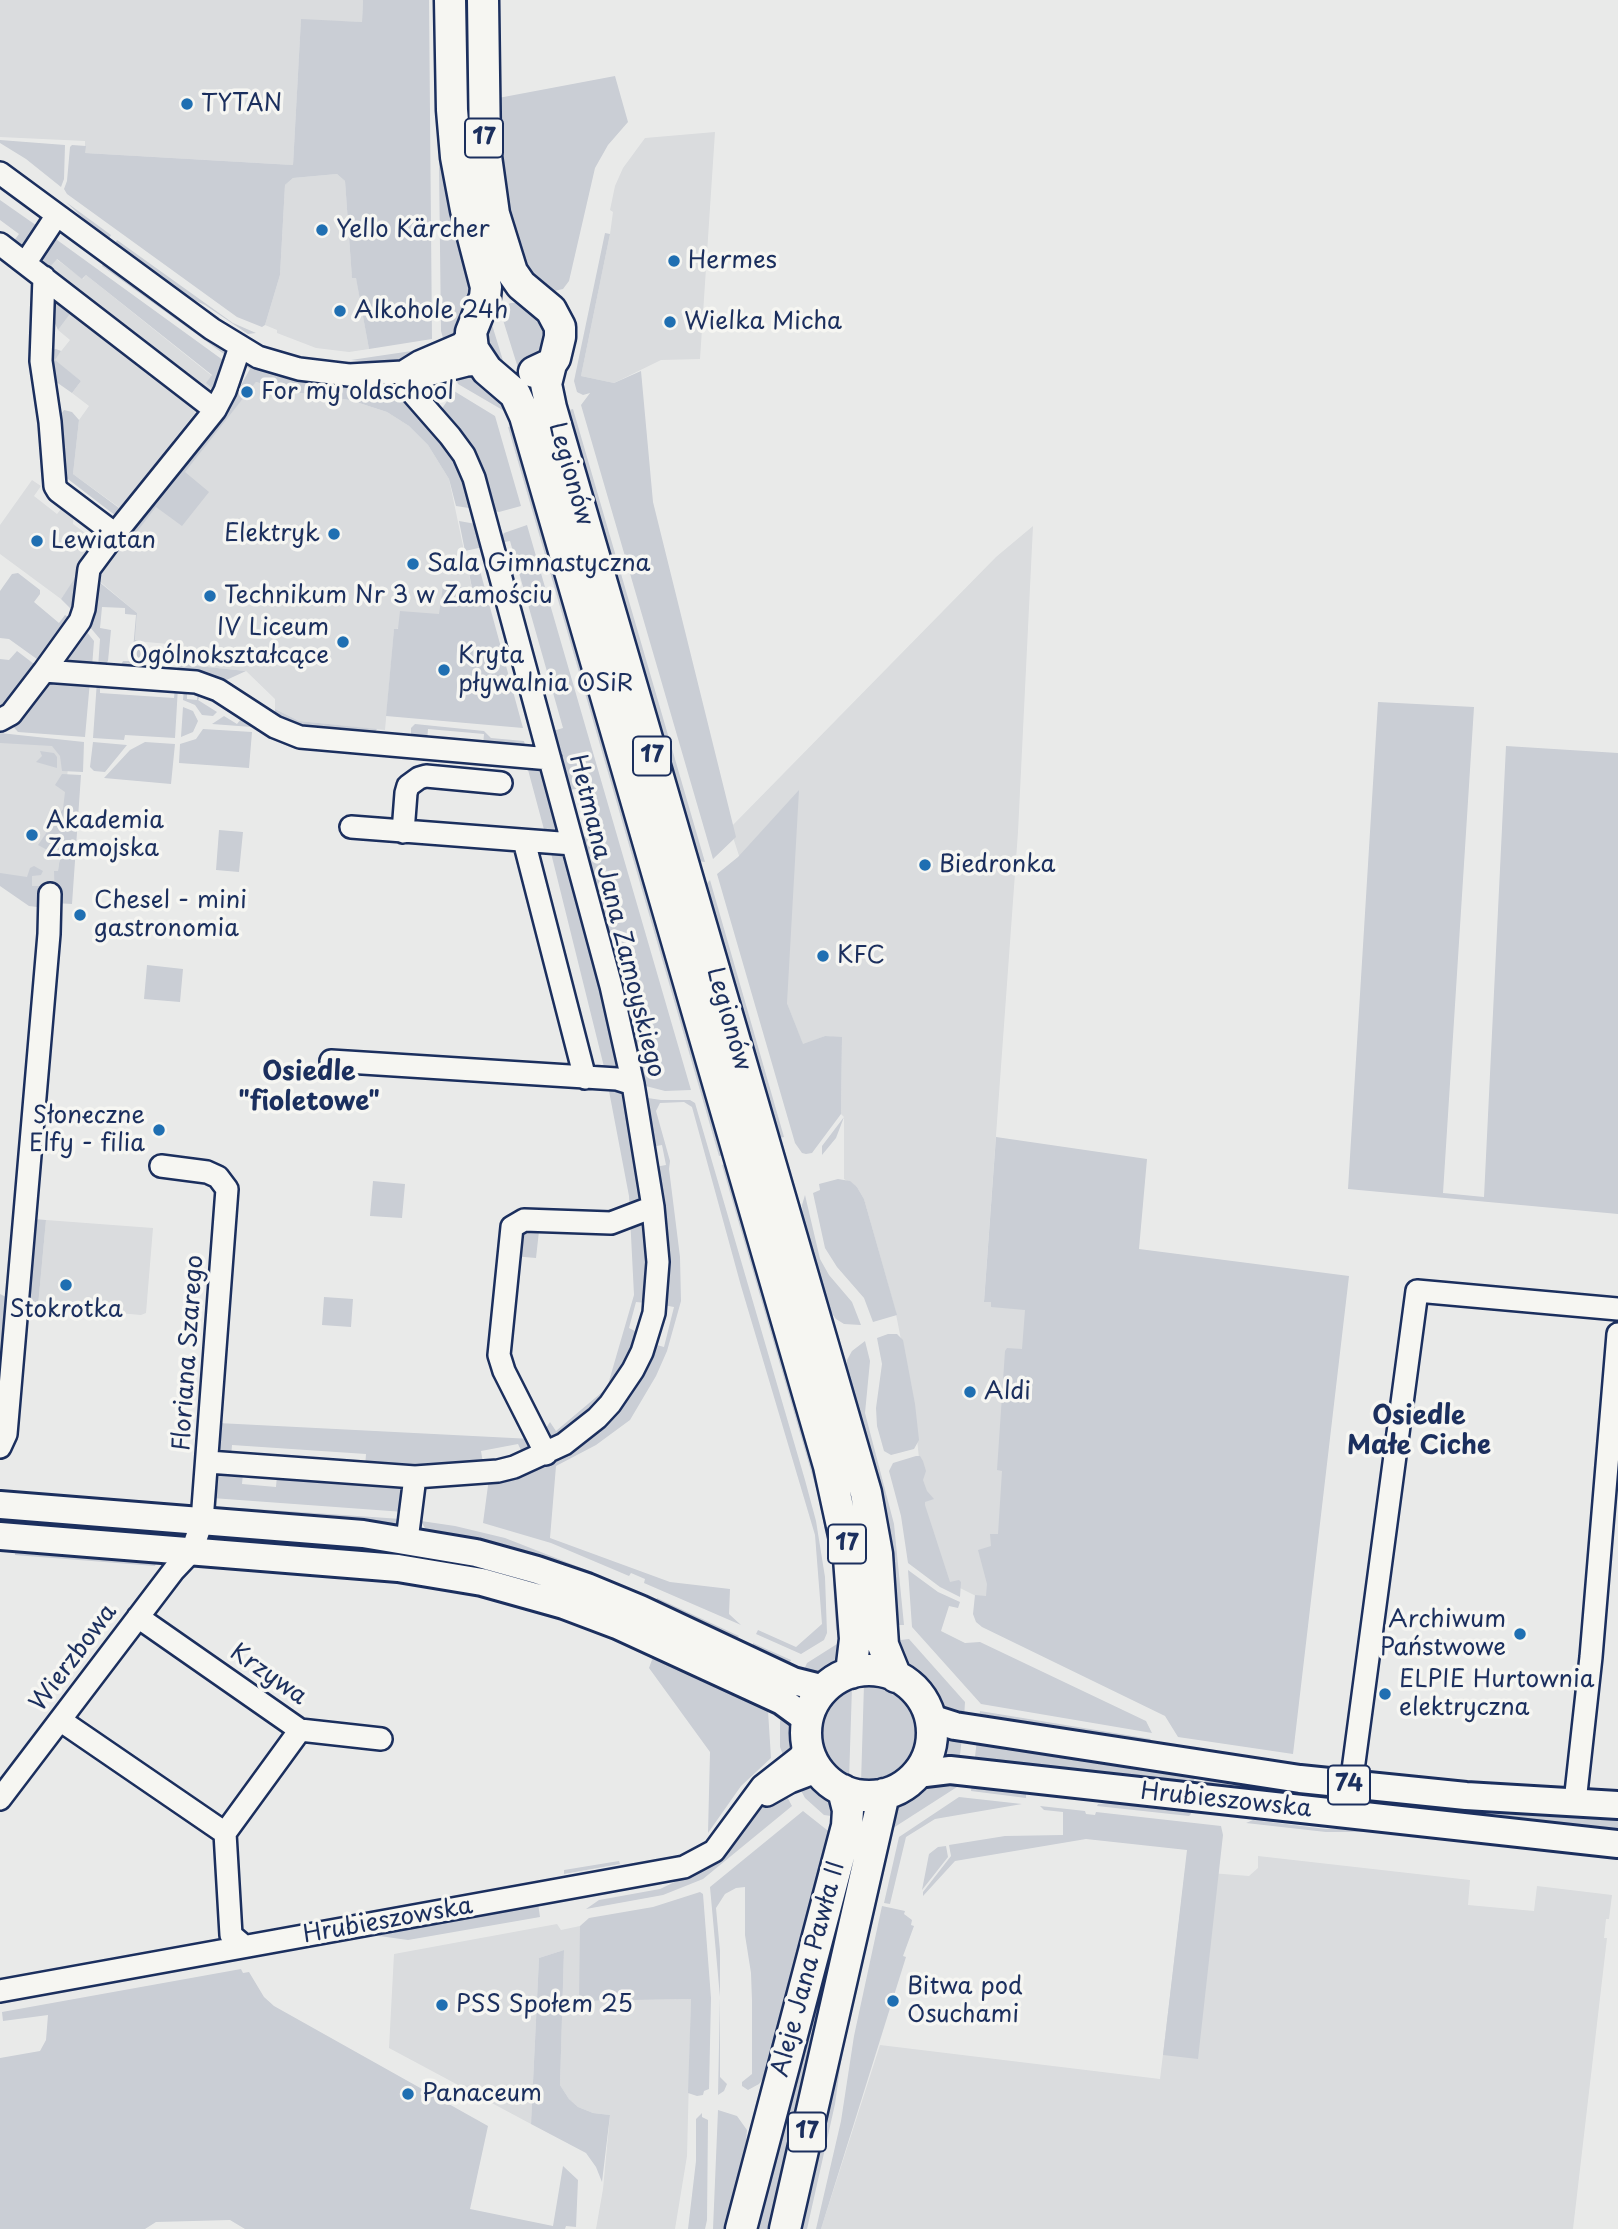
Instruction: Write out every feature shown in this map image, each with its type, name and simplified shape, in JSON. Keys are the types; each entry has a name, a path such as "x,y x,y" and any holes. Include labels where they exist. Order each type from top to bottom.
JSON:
{"highway":[{"name":"17","path":"450,0 454,139 462,192 486,291 477,318 473,349 491,371"},
{"name":"17","path":"482,0 484,134 491,199 512,272 517,281 551,310 560,327 559,348 551,364"},
{"path":"477,318 509,297 533,296"},
{"path":"491,371 532,373 551,364"},
{"name":"Legionów","path":"551,364 546,384 551,408 866,1493 877,1553 883,1645 897,1677"},
{"name":"Legionów","path":"491,371 519,400 525,416 835,1488 852,1581 855,1639 851,1674"},
{"path":"897,1677 869,1671 851,1674 837,1680 816,1700 812,1746 830,1782 843,1790 860,1795 884,1794 899,1788 917,1773 925,1761 930,1747 930,1717"},
{"name":"17","path":"897,1677 920,1696 930,1717"},
{"name":"Aleje Jana Pawła II","path":"741,2229 847,1826 848,1811 843,1790"},
{"name":"Aleje Jana Pawła II","path":"785,2229 884,1794"}],"main road":[{"path":"0,1505 363,1534 407,1539 494,1558 570,1581 640,1609 793,1681 825,1689"},
{"path":"0,1536 411,1569 523,1593 581,1611 648,1638 782,1700 812,1746"},
{"name":"Hrubieszowska","path":"930,1717 962,1727 1201,1765 1351,1785 1618,1805"},
{"name":"Hrubieszowska","path":"917,1773 950,1770 1618,1844"}],"street":[{"path":"0,173 240,347 282,365 317,372 363,375 403,372 424,376 467,365 491,371"},
{"path":"26,262 57,215"},
{"path":"0,244 215,410"},
{"path":"44,277 41,361 50,422 54,482 58,491 115,534"},
{"path":"403,372 461,344 477,318"},
{"path":"0,720 11,714 80,621 89,569 215,410 225,391 240,347"},
{"name":"Hetmana Jana Zamoyskiego","path":"208,1462 415,1477 498,1471 514,1467 564,1444 597,1418 622,1387 642,1352 654,1313 658,1262 653,1207 633,1084 611,986 474,478 464,455 411,391 403,372"},
{"path":"44,671 205,684 275,727 306,738 550,759"},
{"path":"403,832 408,786 419,778 426,776 501,783"},
{"path":"351,827 572,844"},
{"path":"524,841 585,1078"},
{"path":"0,1447 6,1434 9,1286 49,934 50,894"},
{"path":"331,1061 617,1079 633,1084"},
{"name":"Floriana Szarego","path":"161,1166 207,1172 218,1177 227,1189 208,1462 202,1521 192,1551"},
{"path":"546,1454 504,1371 499,1355 512,1227 524,1220 611,1223 653,1207"},
{"path":"1351,1785 1417,1291 1618,1309"},
{"path":"1575,1802 1591,1657 1618,1334"},
{"path":"407,1539 415,1477"},
{"name":"Wierzbowa","path":"0,1800 174,1570 192,1551"},
{"name":"Krzywa","path":"138,1617 300,1730 382,1739"},
{"path":"60,1720 225,1833"},
{"path":"244,1946 231,1935 225,1833 300,1730"},
{"name":"Hrubieszowska","path":"0,1991 674,1870 692,1864 714,1851 762,1786 812,1746"}],"shaded area":[{"path":"0,0 363,0 362,22 301,20 293,165 85,153 85,141 0,137"},
{"path":"363,0 429,0 432,339 369,349 356,278 352,278 345,181 337,174 293,178 285,185 280,275 265,325 262,327 237,317 67,194 64,189 72,145 86,146 85,153 293,165 301,19 362,22"},
{"path":"437,0 476,286 461,326 445,345 441,331"},
{"path":"615,76 628,122 608,145 595,168 569,281 563,289 550,292 531,280 503,214 493,99"},
{"path":"715,132 700,359 661,360 614,383 581,376 610,234 613,212 610,210 615,186 623,168 645,138"},
{"path":"0,140 65,145 64,179 61,187 26,159 0,143"},
{"path":"337,174 345,181 352,277 356,277 369,349 349,352 316,348 277,333 277,330 265,325 280,275 285,185 293,178"},
{"path":"0,200 40,228 28,243 21,245 13,242 19,234 0,220"},
{"path":"66,202 111,235 108,241 102,236"},
{"path":"605,233 610,234 581,376 614,383 641,371 653,502 736,837 713,859 581,405 590,393 583,395 577,392 574,381"},
{"path":"53,237 227,363 218,393 206,383 212,375 86,275 82,279 57,259 49,268 44,265 39,257"},
{"path":"117,240 233,323 256,333 248,334 205,305 183,295 114,245"},
{"path":"56,259 83,279 86,275 212,376 214,389 120,508 73,474 79,420 89,406 72,393 81,381 54,360 70,340 58,330 73,310 55,295 65,280 49,268"},
{"path":"105,260 227,350 228,357 102,266"},
{"path":"55,295 73,310 58,330 53,319 52,304"},
{"path":"522,303 546,323 546,349 526,367 518,368 499,307"},
{"path":"489,315 505,367 483,343"},
{"path":"432,348 405,360 386,363 351,360"},
{"path":"51,350 61,351 55,360 81,381 72,393 52,379"},
{"path":"245,361 367,388 401,401 420,415 459,464 473,506 456,506 449,479 428,445 409,426 387,412 350,400 293,392 256,382 185,472 209,492 182,526 156,507 132,538 129,536 115,553 227,410 250,369 242,363"},
{"path":"471,375 514,410 506,412 458,384 455,376"},
{"path":"442,380 446,391 436,406 431,401 430,393 432,387"},
{"path":"256,382 293,392 350,400 387,412 409,426 428,445 449,479 472,589 439,614 394,630 385,730 299,721 275,709 275,699 246,671 178,664 180,645 135,641 137,613 98,580 101,571 129,535 132,537"},
{"path":"454,391 495,416 521,506 499,512 491,510 448,418 441,410"},
{"path":"573,409 705,862 696,861 562,412"},
{"path":"64,410 72,412 79,420 73,474 119,508 173,441 179,445 116,516 64,476 59,417"},
{"path":"518,424 729,1154 719,1156 508,427"},
{"path":"32,480 41,486 34,496 57,514 65,504 74,511 73,524 96,541 98,529 105,537 61,599 0,554 0,525"},
{"path":"459,521 476,524 483,547 465,551"},
{"path":"527,525 691,1090 665,1091 638,1084 580,839 589,834 576,789 568,790 550,732 563,728 510,541 499,543 504,533"},
{"path":"1033,526 1018,832 984,1301 1029,1305 994,1605 948,1582 924,1506 913,1401 895,1309 864,1199 857,1187 844,1179 842,1038 825,1036 803,1045 730,828 996,557"},
{"path":"476,556 523,728 386,716 394,629 398,629 400,611 439,614 443,586 472,588 466,558"},
{"path":"83,566 78,608 70,608 61,599"},
{"path":"18,573 40,590 34,602 59,623 65,615 70,624 41,662 9,639 0,638 0,591 12,574"},
{"path":"98,581 137,613 135,640 143,641 141,670 123,668 121,665 123,661 132,661 136,615 125,614 125,608 102,607 100,628 111,630 108,661 102,668 98,668 100,639 89,626 95,609"},
{"path":"86,631 94,641 92,667 62,662"},
{"path":"17,651 38,667 6,709 0,709 0,659 9,660"},
{"path":"178,664 246,671 222,682 177,673"},
{"path":"47,681 90,681 85,737 18,732 10,723"},
{"path":"97,681 100,682 100,693 174,698 175,687 178,687 175,738 125,735 124,740 93,738"},
{"path":"184,688 187,688 187,699 197,700 198,689 203,690 198,700 217,712 213,716 202,715 195,705 183,700"},
{"path":"1378,702 1474,707 1443,1193 1484,1197 1506,746 1618,753 1618,1214 1348,1189"},
{"path":"183,707 193,711 198,721 193,732 181,737"},
{"path":"275,709 299,721 377,729 373,734 310,730 275,718"},
{"path":"244,715 253,721 252,727 212,724 224,716 237,724"},
{"path":"415,724 484,731 491,738 524,741 526,749 483,746 484,734 428,729 427,741 411,736 411,728"},
{"path":"203,729 252,732 249,768 179,763 180,744 196,739"},
{"path":"0,733 84,742 83,772 62,771 60,756 52,746 0,743"},
{"name":"Akademia Zamojska","path":"0,740 70,746 56,895 0,883"},
{"path":"93,742 127,745 105,772 94,771 90,767"},
{"path":"145,742 175,744 171,784 104,778 130,750"},
{"path":"40,751 54,753 57,757 57,768 36,762 42,756"},
{"path":"527,766 543,767 558,823 555,831 546,837"},
{"path":"62,774 81,775 72,904 55,903 54,871 58,871 60,857 38,845 63,809 65,792 55,785"},
{"path":"799,790 787,1003 803,1044 825,1036 842,1037 841,1114 812,1153 806,1154 802,1153 795,1143 717,874 738,857"},
{"path":"219,830 243,832 239,872 216,870"},
{"path":"554,850 565,853 597,960 617,1059 615,1069 606,1075 551,853"},
{"path":"34,866 43,871 41,875 32,876 32,886 44,886 45,908 29,906 0,886 0,873 27,877 30,868"},
{"path":"710,880 784,1137 780,1138 752,1041 726,982 704,886"},
{"path":"147,965 183,969 180,1002 144,999"},
{"path":"609,1091 625,1093 636,1145 650,1271 646,1303 636,1302 629,1328 639,1333 630,1358 601,1402 550,1443 544,1431 550,1422 556,1431 607,1388 634,1295 629,1196"},
{"path":"641,1097 690,1100 695,1103 805,1480 816,1521 825,1577 827,1633 824,1640 801,1654 756,1634 758,1630 796,1647 822,1624 815,1535 741,1286 692,1107 684,1102 660,1103 656,1111 670,1161 680,1257 681,1301 667,1351 656,1376 630,1420 596,1445 556,1466 550,1538 670,1582 730,1589 729,1614 741,1625 644,1583 645,1579 631,1573 629,1576 551,1543 483,1523 489,1478 543,1464 653,1344 664,1347 674,1307 663,1305 655,1167 666,1165 662,1145 651,1147"},
{"path":"844,1117 836,1138 822,1155 822,1146"},
{"path":"996,1137 1147,1159 1139,1249 1349,1276 1293,1754 1178,1737 1165,1716 976,1622 973,1614 975,1595 986,1596 987,1584 978,1550 991,1546 990,1534 998,1534 1002,1471 997,1470 1005,1351 1007,1348 1022,1349 1025,1310 991,1307 991,1302 984,1302"},
{"path":"732,1163 823,1477 845,1630 836,1630 832,1565 818,1495 722,1165"},
{"path":"838,1179 850,1181 864,1199 897,1315 873,1322 864,1298 837,1267 825,1248 813,1193 820,1190 819,1184"},
{"path":"373,1181 405,1184 402,1218 370,1216"},
{"path":"805,1195 820,1259 829,1275 852,1302 861,1325 844,1324 830,1311 803,1217"},
{"path":"34,1219 46,1220 38,1306 25,1305"},
{"path":"46,1220 153,1228 146,1313 141,1315 38,1306"},
{"path":"523,1230 539,1231 536,1258 512,1256"},
{"path":"0,1294 8,1298 0,1357"},
{"path":"324,1297 353,1299 351,1327 322,1325"},
{"path":"897,1334 903,1340 919,1440 914,1449 891,1455 884,1451 877,1426 876,1408 882,1364 877,1338"},
{"path":"865,1341 870,1361 865,1413 894,1524 904,1625 892,1625 879,1484 847,1370 847,1360 852,1351"},
{"path":"218,1423 532,1439 535,1446 523,1454 518,1444 481,1451 483,1463 458,1466 365,1467 366,1454 232,1445 231,1458 222,1458 216,1451"},
{"path":"920,1456 923,1461 926,1471 923,1480 934,1499 925,1502 925,1505 950,1582 961,1582 960,1597 940,1587 908,1563 901,1516 889,1471 893,1463"},
{"path":"243,1473 242,1484 276,1487 277,1475 394,1485 403,1489 404,1512 212,1498 216,1475"},
{"path":"239,1509 401,1519 394,1528 239,1516"},
{"path":"0,1514 161,1530 161,1537 0,1528"},
{"path":"421,1521 505,1538 602,1576 601,1578 570,1572 427,1532"},
{"path":"207,1532 371,1543 502,1568 624,1619 205,1541"},
{"path":"15,1550 158,1559 155,1566 15,1555"},
{"path":"908,1570 938,1592 960,1602 958,1608 949,1606 941,1631 965,1643 980,1642 1146,1721 1152,1733 981,1704 912,1627"},
{"path":"657,1598 739,1636 735,1640 703,1630 656,1601"},
{"path":"909,1639 965,1702 964,1719 946,1712 937,1704 927,1687 910,1672 893,1641"},
{"path":"753,1643 791,1660 787,1669 753,1651"},
{"path":"845,1643 842,1661 830,1672 816,1676 802,1674 807,1663 837,1644"},
{"path":"653,1657 768,1711 771,1758 741,1786 708,1833 710,1752 649,1668"},
{"path":"864,1684 881,1684 909,1701 917,1716 920,1732 913,1761 904,1772 874,1784 861,1783"},
{"path":"852,1687 849,1780 836,1771 826,1759 820,1745 819,1733 827,1708 837,1695"},
{"path":"980,1711 1151,1739 1146,1744 979,1722"},
{"path":"783,1713 791,1724 795,1739 785,1760 780,1747 780,1721"},
{"path":"947,1735 962,1737 959,1764 940,1760"},
{"path":"977,1739 1195,1774 1193,1789 974,1766"},
{"path":"1205,1776 1618,1815 1618,1836 1204,1790"},
{"path":"957,1781 957,1787 890,1830 896,1806 930,1784"},
{"path":"972,1783 1026,1792 1026,1798 971,1791"},
{"path":"799,1787 824,1792 830,1798 838,1817 824,1815 805,1798"},
{"path":"784,1791 792,1806 703,1879 663,1895 586,1909 599,1900 660,1889 704,1868 730,1847 759,1808"},
{"path":"959,1797 1022,1804 935,1819 906,1837 890,1904 884,1903 899,1837"},
{"path":"1131,1801 1192,1807 1191,1814 1189,1816 1097,1806"},
{"path":"1040,1806 1085,1811 1086,1814 1095,1815 1096,1812 1221,1826 1223,1835 1198,2059 1163,2055 1187,1850 1086,1839 955,1861 923,1896 923,1892 951,1856 949,1845 1005,1836 1063,1835 1063,1812 1044,1810"},
{"path":"803,1811 827,1830 836,1833 818,1898 793,1965 764,2077 759,2084 748,2090 742,2086 742,2082 752,2074 751,1973 745,1935 745,1887 725,1894 716,1908 720,1997 710,1887"},
{"path":"1253,1820 1326,1829 1373,1829 1527,1847 1385,1832 1326,1832 1246,1823"},
{"path":"852,1836 865,1839 777,2229 757,2229 765,2172"},
{"path":"881,1844 888,1845 845,2033 835,2104 807,2229 803,2229 830,2107 838,2038"},
{"path":"946,1846 948,1857 922,1890 929,1854 938,1847"},
{"path":"1258,1856 1470,1880 1468,1905 1534,1911 1537,1886 1612,1895 1609,1919 1606,1919 1604,1938 1607,1938 1573,2229 821,2229 880,2045 1160,2079 1185,1871 1249,1876 1258,1868"},
{"path":"619,1861 620,1864 564,1874 564,1870"},
{"path":"700,1892 703,1894 711,1998 709,2089 704,2091 703,2095 697,2096 688,2093 691,1999 579,2001 580,1926 589,1918 653,1907"},
{"path":"538,1903 540,1917 408,1940 379,1936 383,1931"},
{"path":"882,1906 905,1911 904,1914 912,1920 911,1925 914,1926 821,2229 816,2229 841,2121 854,2036"},
{"path":"557,1924 561,1930 580,1926 580,2001 691,1999 687,2156 675,2229 596,2229 610,2115 593,2113 578,2107 560,2085 564,1950 539,1958 531,2124 389,2048 394,1954"},
{"path":"564,1950 560,2085 578,2107 593,2113 610,2115 602,2182 586,2153 531,2124 539,1958"},
{"path":"241,1969 243,1973 249,1972 264,1997 274,2006 488,2126 470,2209 553,2226 563,2166 578,2180 576,2227 245,2229 230,2220 156,2222 145,2229 0,2229 0,2058 40,2051 46,2040 48,2015 3,2021 2,2012"},
{"path":"720,1997 720,2077 727,2084 724,2091 718,2095"},
{"path":"718,2110 737,2116 747,2130 726,2229 713,2229"},
{"path":"702,2113 702,2117 708,2120 707,2220 705,2229 688,2229 696,2161 696,2119"}],"place":[{"name":"TYTAN","path":"187,104"},
{"name":"Yello Kärcher","path":"322,230"},
{"name":"Hermes","path":"674,261"},
{"name":"Alkohole 24h","path":"340,311"},
{"name":"Wielka Micha","path":"670,322"},
{"name":"For my oldschool","path":"247,392"},
{"name":"Elektryk","path":"334,534"},
{"name":"Lewiatan","path":"37,541"},
{"name":"Sala Gimnastyczna","path":"413,564"},
{"name":"Technikum Nr 3 w Zamościu","path":"210,596"},
{"name":"IV Liceum Ogólnokształcące","path":"343,642"},
{"name":"Kryta pływalnia OSiR","path":"444,670"},
{"name":"Akademia Zamojska","path":"32,835"},
{"name":"Biedronka","path":"925,865"},
{"name":"Chesel - mini gastronomia","path":"80,915"},
{"name":"KFC","path":"823,956"},
{"name":"Słoneczne Elfy - filia","path":"159,1130"},
{"name":"Stokrotka","path":"66,1285"},
{"name":"Aldi","path":"970,1392"},
{"name":"Archiwum Państwowe","path":"1520,1634"},
{"name":"ELPIE Hurtownia elektryczna","path":"1385,1694"},
{"name":"Bitwa pod Osuchami","path":"893,2001"},
{"name":"PSS Społem 25","path":"442,2005"},
{"name":"Panaceum","path":"408,2094"}],"district":[{"name":"Osiedle \"fioletowe\"","path":"309,1088"},
{"name":"Osiedle Małe Ciche","path":"1419,1432"}]}
